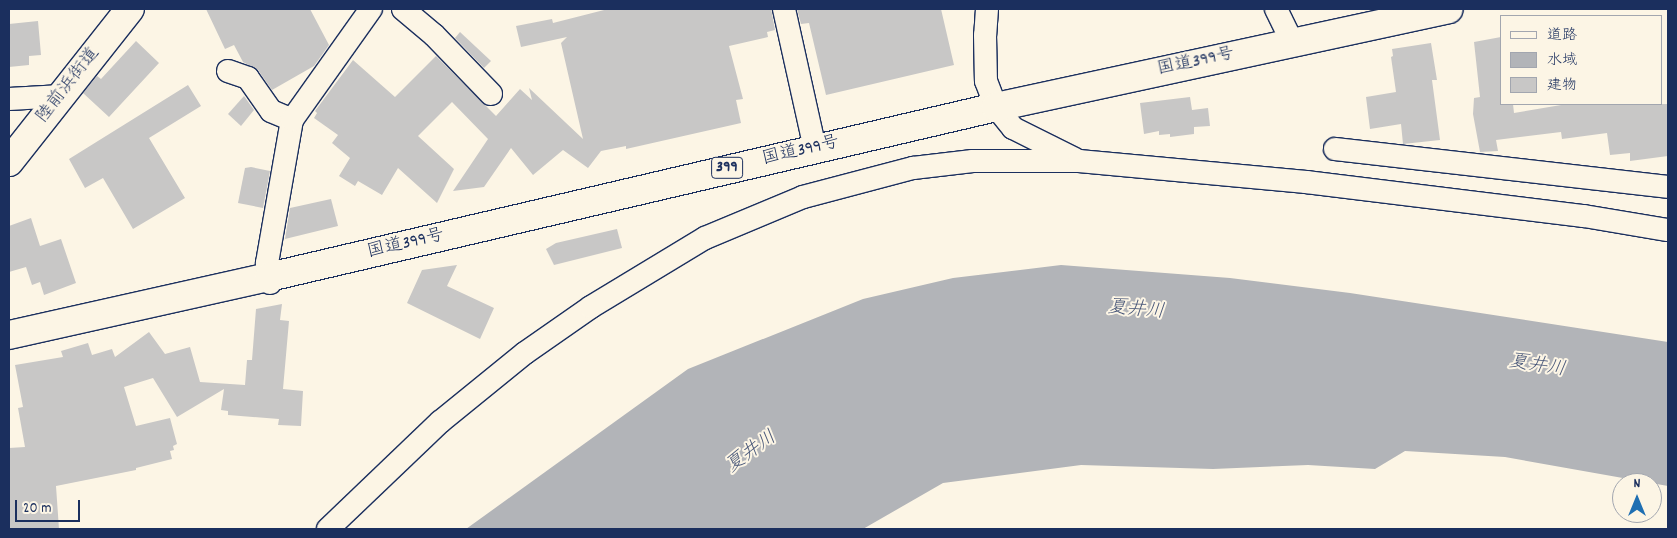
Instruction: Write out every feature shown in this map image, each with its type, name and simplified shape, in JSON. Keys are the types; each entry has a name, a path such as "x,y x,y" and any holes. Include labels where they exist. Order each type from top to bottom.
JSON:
{"main road":[{"name":"陸前浜街道","path":"9,162 130,9"},
{"name":"国道399号","path":"9,335 270,280 996,107 1439,10"}],"street":[{"path":"403,9 434,35 491,94"},
{"path":"784,9 815,149"},
{"path":"987,9 985,35 986,81 996,107 1013,128 1079,161"},
{"path":"1276,9 1292,42"},
{"path":"270,280 267,263 292,120 367,11"},
{"path":"228,71 248,78 271,111 292,120"},
{"path":"9,99 62,96"},
{"path":"1336,149 1668,187"},
{"path":"328,529 440,422 526,353 591,307 705,238 803,198 913,168 973,161 1079,161 1316,183 1584,216 1668,230"}],"water":[{"name":"夏井川","path":"1061,265 1230,278 1350,293 1668,342 1668,486 1662,485 1662,473 1612,473 1612,476 1505,457 1405,451 1375,469 1308,465 1213,469 1081,465 943,483 863,529 466,529 688,369 863,299 953,278"}],"building":[{"path":"206,9 310,9 329,45 314,66 272,90 258,70 243,62 234,45 225,49"},
{"path":"608,9 771,9 775,30 767,32 768,37 729,46 743,99 736,100 741,123 626,149 626,146 601,151 588,168 563,150 533,175 511,148 484,187 453,191 488,139 452,102 418,136 454,169 437,203 398,168 382,195 358,181 355,186 339,176 350,158 332,143 338,135 314,118 317,113 315,111 353,60 395,97 436,56 496,116 520,89 532,100 529,88 583,139 561,43 567,37 521,47 516,26 552,19 553,23"},
{"path":"797,9 941,9 954,65 826,95 809,23 801,24"},
{"path":"38,21 41,55 29,56 29,65 9,67 9,24"},
{"path":"460,32 491,61 484,68 455,38"},
{"path":"1500,37 1500,105 1513,105 1514,113 1561,105 1668,104 1668,156 1630,161 1630,153 1610,155 1607,133 1562,139 1561,132 1496,140 1498,151 1480,152 1473,114 1474,98 1480,97 1474,42"},
{"path":"136,41 159,63 109,117 83,93 97,76 101,79"},
{"path":"1431,43 1437,80 1432,80 1440,140 1403,144 1401,124 1370,129 1366,97 1396,92 1391,57 1393,56 1392,49"},
{"path":"188,85 201,106 149,138 185,198 133,229 103,178 85,188 69,159"},
{"path":"244,96 254,110 241,126 228,114"},
{"path":"1190,97 1192,110 1208,108 1210,126 1194,127 1194,134 1170,137 1170,134 1159,135 1159,131 1144,134 1140,103"},
{"path":"251,167 270,171 263,208 238,203 245,168"},
{"path":"331,199 338,226 285,239 290,208"},
{"path":"31,218 40,246 61,239 76,283 44,295 40,282 32,285 26,267 9,272 9,226"},
{"path":"617,229 622,248 554,265 546,249 556,243"},
{"path":"457,265 447,286 494,308 480,339 407,303 422,270"},
{"path":"282,304 280,320 289,321 283,389 303,391 301,426 278,425 279,419 228,415 228,411 221,410 224,389 177,417 153,378 124,387 136,426 170,418 177,444 173,446 174,450 170,451 172,459 136,468 136,470 56,486 59,529 9,529 9,448 25,447 18,408 23,407 15,365 63,357 61,351 88,343 92,355 112,349 115,357 149,332 165,354 190,347 200,382 245,385 247,360 252,360 256,309"}]}
